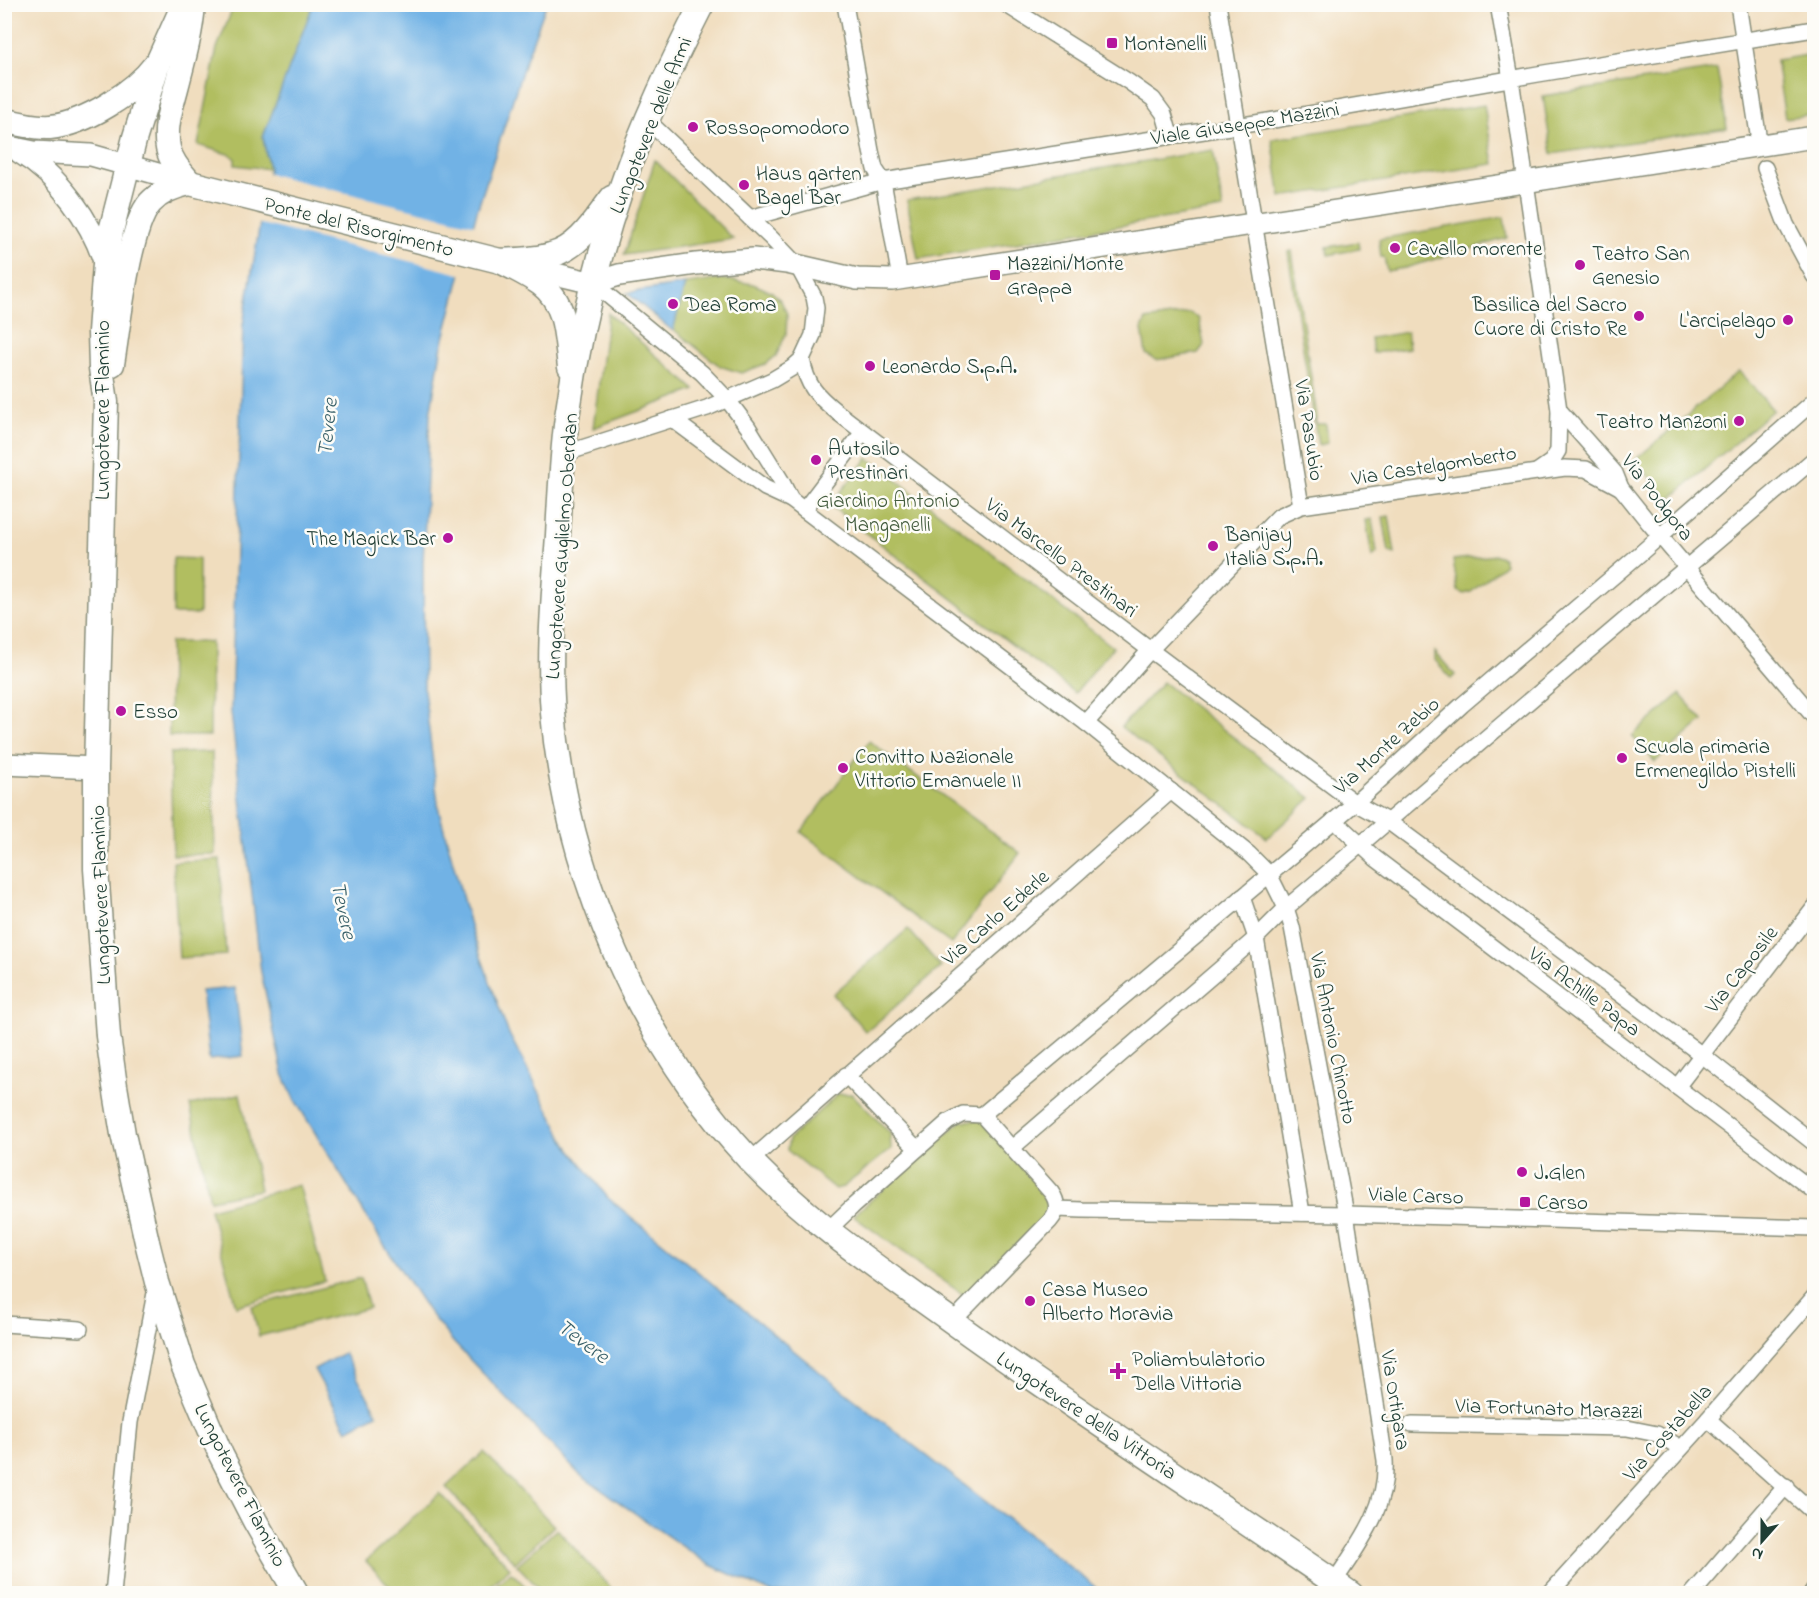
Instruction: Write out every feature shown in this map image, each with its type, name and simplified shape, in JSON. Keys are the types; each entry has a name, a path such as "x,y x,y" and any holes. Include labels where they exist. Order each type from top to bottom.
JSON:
{"main road":[{"path":"9,121 33,126 63,125 78,120 116,100 146,77 159,60 184,4"},
{"path":"106,402 134,237 148,205 162,192 190,183 171,158 167,146 167,132 190,30 193,4"},
{"name":"Lungotevere delle Armi","path":"593,283 622,184 647,120 702,4"},
{"name":"Lungotevere Flaminio","path":"159,60 111,231 105,264 100,332 101,368 106,402 96,768 98,902 108,1036 123,1134 135,1192 157,1282 183,1365 221,1455 255,1521 297,1593"},
{"path":"593,283 619,275 729,260 761,260 797,265 857,279 900,279 1815,137"},
{"path":"6,146 40,166 65,194 95,238 105,264"},
{"name":"Ponte del Risorgimento","path":"6,146 34,152 91,154 190,183 593,283"},
{"path":"500,261 550,256 569,247 587,230 622,184"},
{"path":"500,261 541,283 555,299 563,319 572,388"},
{"name":"Lungotevere Guglielmo Oberdan","path":"593,283 572,388 563,454 551,651 553,714 564,794 585,871 626,979 655,1031 695,1092 723,1128 784,1193 828,1230"},
{"path":"4,764 96,768"},
{"name":"Lungotevere della Vittoria","path":"828,1230 952,1322 1342,1588"}],"street":[{"path":"846,4 873,159 875,169 883,181 900,279"},
{"path":"1005,4 1153,99 1166,118 1170,135"},
{"name":"Via Pasubio","path":"1150,650 1279,516 1301,506 1218,4"},
{"path":"1498,4 1559,410"},
{"path":"1738,4 1760,147"},
{"name":"Viale Giuseppe Mazzini","path":"750,218 883,181 1239,125 1815,28"},
{"path":"563,454 707,408 772,380 788,371 802,359 813,335 816,308 812,292 797,265 647,120"},
{"path":"1765,168 1786,224 1815,276"},
{"path":"593,283 702,374 727,399 748,427 791,500"},
{"name":"Via Marcello Prestinari","path":"802,359 806,379 811,388 830,406 1355,803"},
{"name":"Via Monte Zebio","path":"982,1115 1355,803 1462,705 1815,400"},
{"name":"Via Castelgomberto","path":"1537,471 1551,462 1557,454 1559,410"},
{"name":"Via Podgora","path":"1559,410 1615,473 1621,488 1660,536 1815,717"},
{"path":"672,419 765,488 791,500 1086,723 1249,854 1269,874"},
{"path":"804,510 863,432"},
{"path":"1012,1148 1256,938 1286,908 1815,459"},
{"name":"Via Castelgomberto","path":"1301,506 1537,471 1572,468 1586,469 1621,488"},
{"path":"1086,723 1150,650"},
{"name":"Via Carlo Ederle","path":"751,1160 1171,791"},
{"name":"Via Achille Papa","path":"1355,803 1389,822 1702,1055 1815,1143"},
{"name":"Via Achille Papa","path":"1334,820 1375,858 1815,1191"},
{"name":"Via Antonio Chinotto","path":"1269,874 1286,908 1292,927 1346,1214"},
{"path":"1242,897 1256,938 1302,1213"},
{"name":"Via Caposile","path":"1677,1087 1815,908"},
{"path":"846,1075 917,1149"},
{"path":"828,1230 948,1122 971,1114 982,1115 1051,1192 1058,1209 1050,1221 952,1322"},
{"name":"Viale Carso","path":"1058,1209 1346,1214 1815,1228"},
{"name":"Via Ortigara","path":"1342,1588 1374,1518 1382,1494 1385,1469 1346,1214"},
{"path":"114,1593 130,1422 157,1282"},
{"name":"Via Costabella","path":"1550,1593 1815,1297"},
{"path":"4,1324 81,1329"},
{"path":"1708,1419 1815,1513"},
{"name":"Via Fortunato Marazzi","path":"1412,1424 1627,1428 1657,1434 1681,1448"},
{"path":"1692,1593 1786,1486"},
{"path":"1811,1593 1815,1589"}],"green space":[{"path":"234,5 313,5 263,137 269,169 235,165 235,159 231,155 198,145 217,48"},
{"path":"1814,54 1814,114 1785,118 1776,60"},
{"path":"1717,69 1727,128 1552,154 1543,96"},
{"path":"1484,105 1494,164 1281,197 1272,139"},
{"path":"1213,150 1223,209 918,259 907,200"},
{"path":"655,160 733,239 624,255"},
{"path":"1504,217 1507,238 1405,268 1387,271 1384,257 1381,257 1379,239"},
{"path":"1358,242 1359,249 1328,255 1327,247"},
{"path":"1292,251 1317,417 1315,421 1317,424 1326,424 1328,443 1318,445 1288,252"},
{"path":"722,279 753,284 772,292 781,301 787,314 786,334 776,356 765,364 741,373 720,366 627,293"},
{"path":"608,313 610,315 695,390 593,428"},
{"path":"1190,313 1199,319 1204,345 1198,353 1156,360 1146,354 1142,329 1146,320"},
{"path":"1407,332 1409,348 1373,353 1371,338"},
{"path":"1739,371 1773,410 1669,500 1635,460"},
{"name":"Giardino Antonio Manganelli","path":"868,458 1113,647 1075,693 830,505"},
{"path":"1389,516 1395,554 1389,552 1383,517"},
{"path":"1372,519 1377,553 1372,557 1366,520"},
{"path":"1496,555 1503,557 1505,564 1471,592 1464,594 1458,591 1453,560"},
{"path":"173,558 199,559 199,614 173,614"},
{"path":"170,642 211,642 210,736 169,736"},
{"path":"1435,652 1455,675 1451,679 1435,660"},
{"path":"1163,682 1311,798 1267,838 1121,727"},
{"path":"1680,694 1703,721 1655,762 1632,736"},
{"path":"869,741 1020,853 951,944 801,832"},
{"path":"212,752 215,854 173,855 170,753"},
{"path":"220,859 226,955 179,958 173,862"},
{"path":"908,929 941,967 866,1032 833,994"},
{"path":"240,1094 260,1190 210,1200 190,1105"},
{"path":"838,1094 852,1094 890,1133 891,1149 843,1187 835,1189 787,1150 789,1139"},
{"path":"980,1120 1052,1202 1051,1213 965,1296 853,1216 961,1121"},
{"path":"299,1185 325,1281 236,1306 210,1209"},
{"path":"361,1278 369,1308 259,1336 252,1306"},
{"path":"484,1452 554,1526 515,1563 446,1487"},
{"path":"440,1493 510,1568 482,1593 396,1593 366,1561"},
{"path":"557,1529 615,1593 543,1593 517,1565"},
{"path":"511,1572 532,1593 487,1593"}],"water":[{"name":"Tevere","path":"313,5 546,5 524,65 477,211 441,350 430,415 423,562 424,690 439,811 471,929 508,1032 567,1145 608,1198 832,1382 1103,1593 772,1593 708,1564 580,1475 454,1343 428,1311 381,1240 293,1097 283,1074 261,972 231,712 243,325 269,169 263,137"},
{"path":"685,284 673,331 627,293"},
{"path":"235,988 243,1056 209,1060 201,991"},
{"path":"344,1353 377,1414 347,1430 314,1369"}],"pier":[{"path":"266,173 476,225 464,275 257,223"}],"place":[{"name":"Montanelli","path":"1112,43"},
{"name":"Rossopomodoro","path":"693,127"},
{"name":"Haus garten Bagel Bar","path":"744,185"},
{"name":"Cavallo morente","path":"1395,248"},
{"name":"Teatro San Genesio","path":"1580,265"},
{"name":"Mazzini/Monte Grappa","path":"995,275"},
{"name":"Dea Roma","path":"673,304"},
{"name":"Basilica del Sacro Cuore di Cristo Re","path":"1639,316"},
{"name":"L'arcipelago","path":"1788,320"},
{"name":"Leonardo S.p.A.","path":"870,366"},
{"name":"Teatro Manzoni","path":"1739,421"},
{"name":"Autosilo Prestinari","path":"816,460"},
{"name":"The Magick Bar","path":"448,538"},
{"name":"Banijay Italia S.p.A.","path":"1213,546"},
{"name":"Esso","path":"121,711"},
{"name":"Scuola primaria Ermenegildo Pistelli","path":"1622,758"},
{"name":"Convitto Nazionale Vittorio Emanuele II","path":"843,768"},
{"name":"J.Glen","path":"1522,1172"},
{"name":"Carso","path":"1525,1202"},
{"name":"Casa Museo Alberto Moravia","path":"1030,1301"},
{"name":"Poliambulatorio Della Vittoria","path":"1118,1371"}]}
